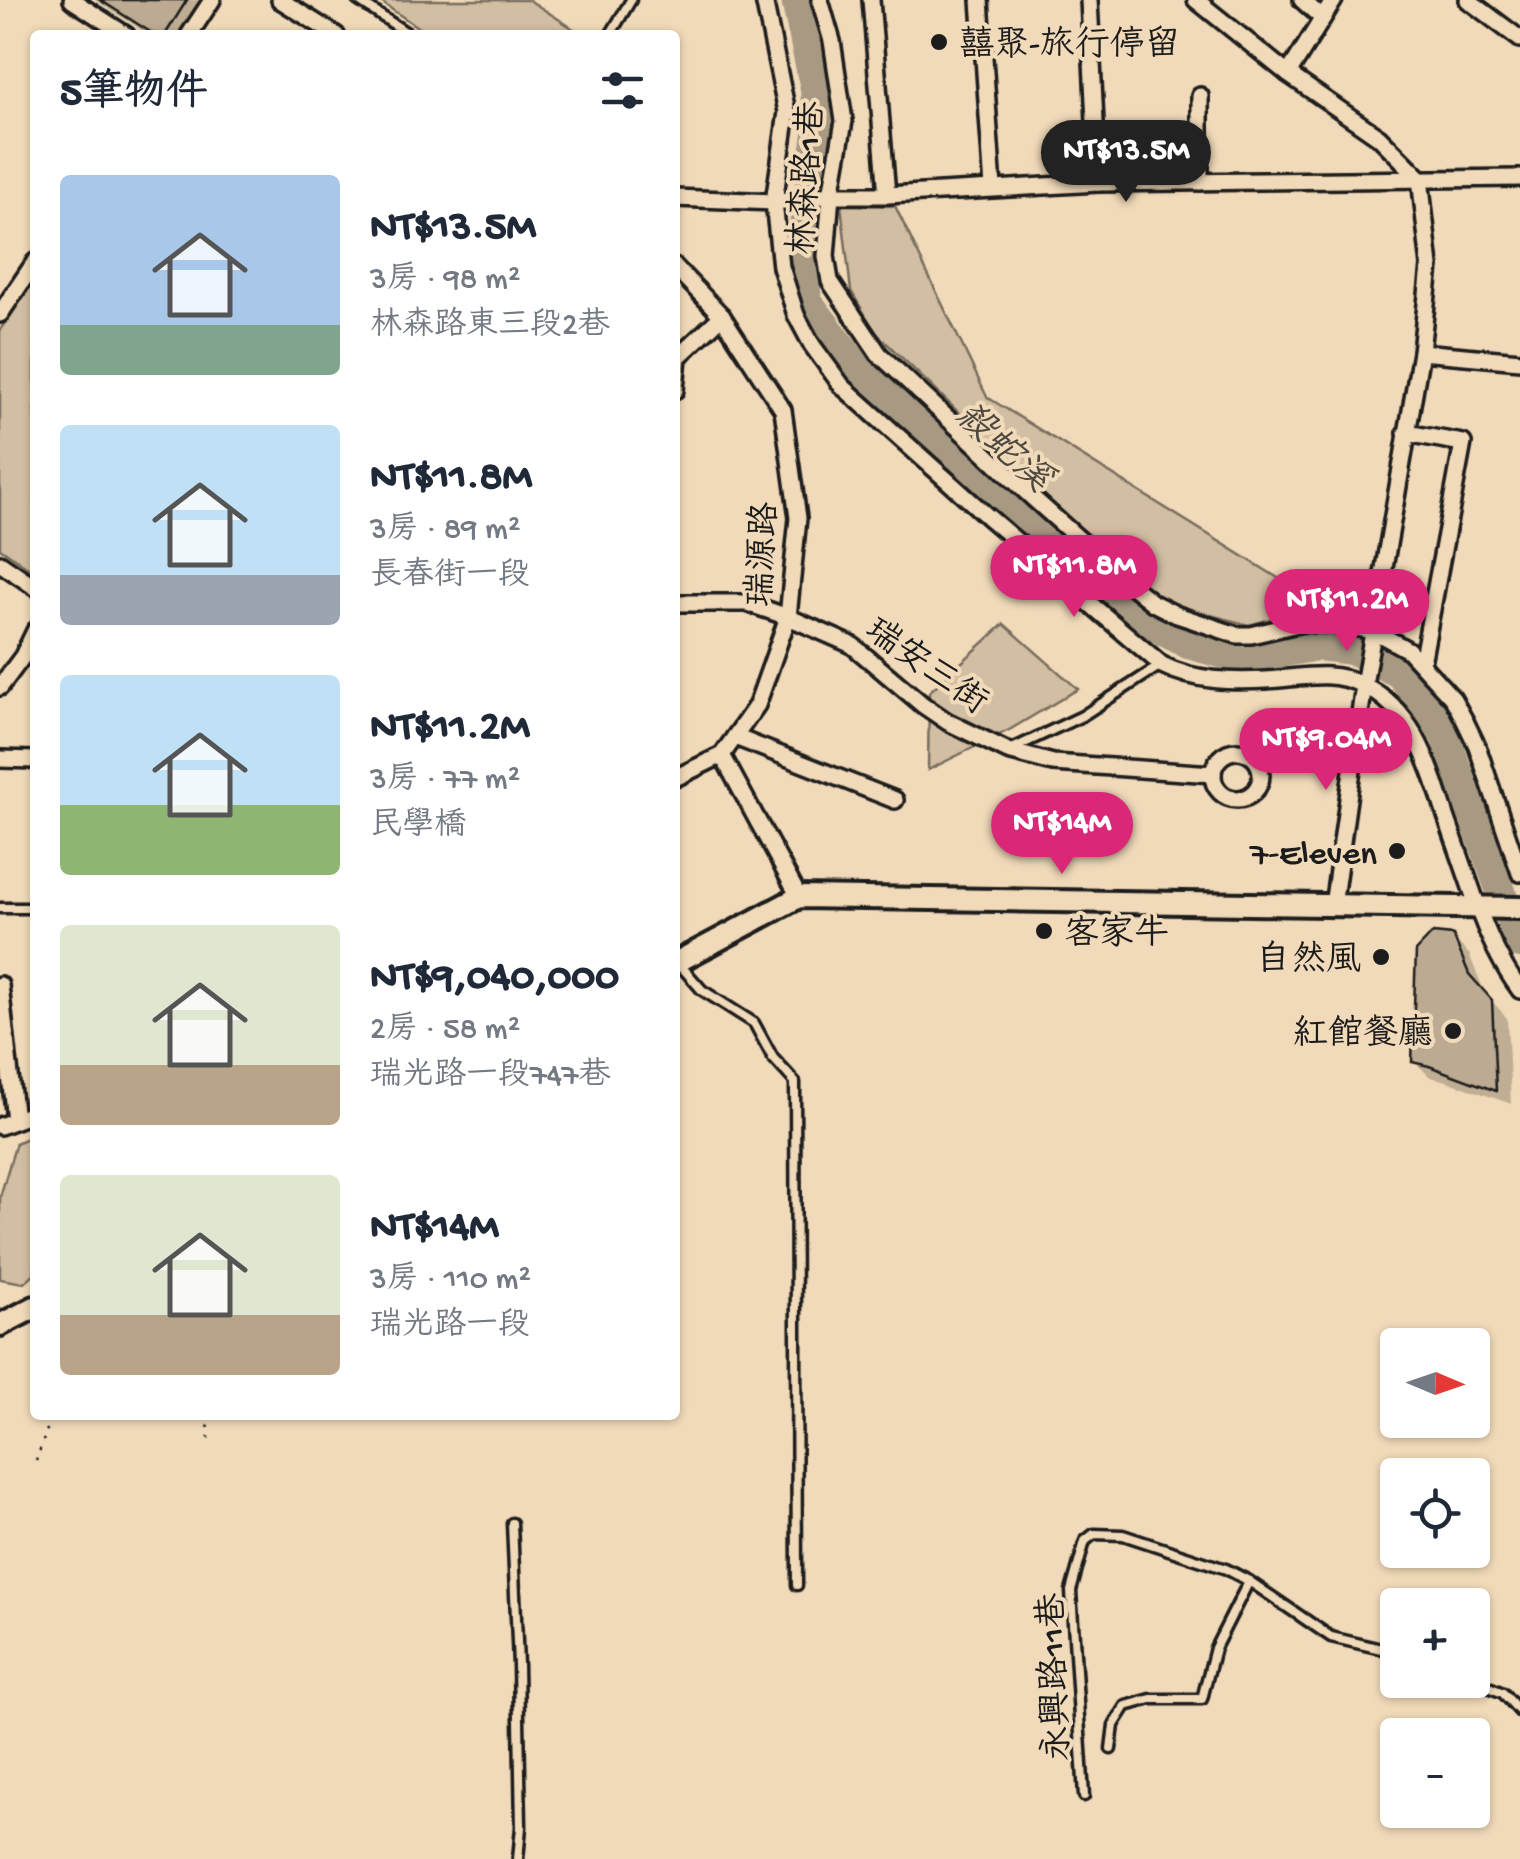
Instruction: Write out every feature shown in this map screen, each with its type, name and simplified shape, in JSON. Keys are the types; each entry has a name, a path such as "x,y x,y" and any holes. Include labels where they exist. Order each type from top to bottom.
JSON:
{"street":[{"path":"72,0 118,30"},
{"path":"192,30 212,0"},
{"path":"280,0 328,30"},
{"name":"林森路1巷","path":"764,0 786,112 774,202 781,267 796,315 812,344 842,386 1162,664"},
{"name":"林森路1巷","path":"820,0 837,69 844,121 831,195 826,256 830,281 879,354 1153,603 1177,616 1237,635 1302,623 1374,631 1393,640 1422,663 1453,699 1477,746 1520,874"},
{"path":"871,0 887,194"},
{"path":"980,0 993,188"},
{"path":"1090,0 1098,183"},
{"path":"1196,0 1288,74 1379,136 1420,178 1430,266 1421,352 1364,685 1333,906"},
{"path":"1302,0 1322,18"},
{"path":"1288,74 1334,0"},
{"path":"1468,0 1520,39"},
{"path":"1200,96 1200,182"},
{"path":"680,198 774,202 831,195 1098,183 1520,178"},
{"path":"0,314 30,269"},
{"name":"瑞源路","path":"680,272 722,316 783,410 798,518 788,617 757,704 722,755 680,776"},
{"path":"680,355 722,316"},
{"path":"1421,352 1520,361"},
{"path":"1406,433 1463,443 1422,663"},
{"path":"0,563 30,584"},
{"name":"瑞安三街","path":"680,603 747,602 852,645 948,722 1008,751 1054,763 1213,774"},
{"path":"0,687 30,641"},
{"path":"1162,664 1195,677 1230,680 1330,674 1364,685 1401,716 1416,736 1428,763 1497,955 1520,990"},
{"path":"735,737 895,800"},
{"path":"722,755 799,898"},
{"path":"0,759 30,760"},
{"path":"680,960 799,898 1520,908"},
{"path":"0,985 8,1123"},
{"path":"0,1326 30,1311"}],"lane":[{"path":"357,0 402,30"},
{"path":"613,30 632,0"},
{"path":"1008,751 1082,716 1162,664"},
{"path":"0,908 30,908"},
{"path":"680,966 702,990 754,1023 773,1058 796,1082 796,1585"},
{"path":"512,1522 521,1827 518,1859"},
{"name":"永興路11巷","path":"1084,1796 1071,1590 1085,1541 1094,1534 1123,1534 1226,1569 1332,1637 1380,1649"},
{"path":"1111,1749 1114,1725 1126,1706 1152,1699 1202,1699 1215,1648 1248,1581"},
{"path":"1490,1688 1503,1693 1520,1712"}],"path":[{"path":"36,1462 50,1420"},
{"path":"208,1420 209,1440"}],"shaded area":[{"path":"378,0 529,0 575,30 422,30"},
{"path":"841,205 895,206 987,397 1299,591 1320,613 1281,616 1249,625 1195,611 1165,600 1110,558 875,332 851,291"},
{"path":"30,285 30,569 0,548 0,330"},
{"path":"1004,624 1078,689 1011,729 928,770 929,692"},
{"path":"30,1136 30,1278 24,1283 0,1279 0,1197 16,1143"}],"building":[{"path":"100,0 187,0 168,30 147,30"},
{"name":"紅館餐廳","path":"1433,933 1453,935 1469,974 1492,1000 1496,1091 1412,1062 1416,951"}],"waterway":[{"name":"殺蛇溪","path":"796,0 815,88 818,134 801,246 807,301 858,368 1143,620 1188,644 1243,659 1318,646 1353,650 1399,673 1427,706 1445,736 1520,944"}],"place":[{"name":"囍聚-旅行停留","path":"939,42"},
{"name":"7-Eleven","path":"1397,851"},
{"name":"客家牛","path":"1044,931"},
{"name":"自然風","path":"1381,957"},
{"name":"紅館餐廳","path":"1453,1031"}]}
